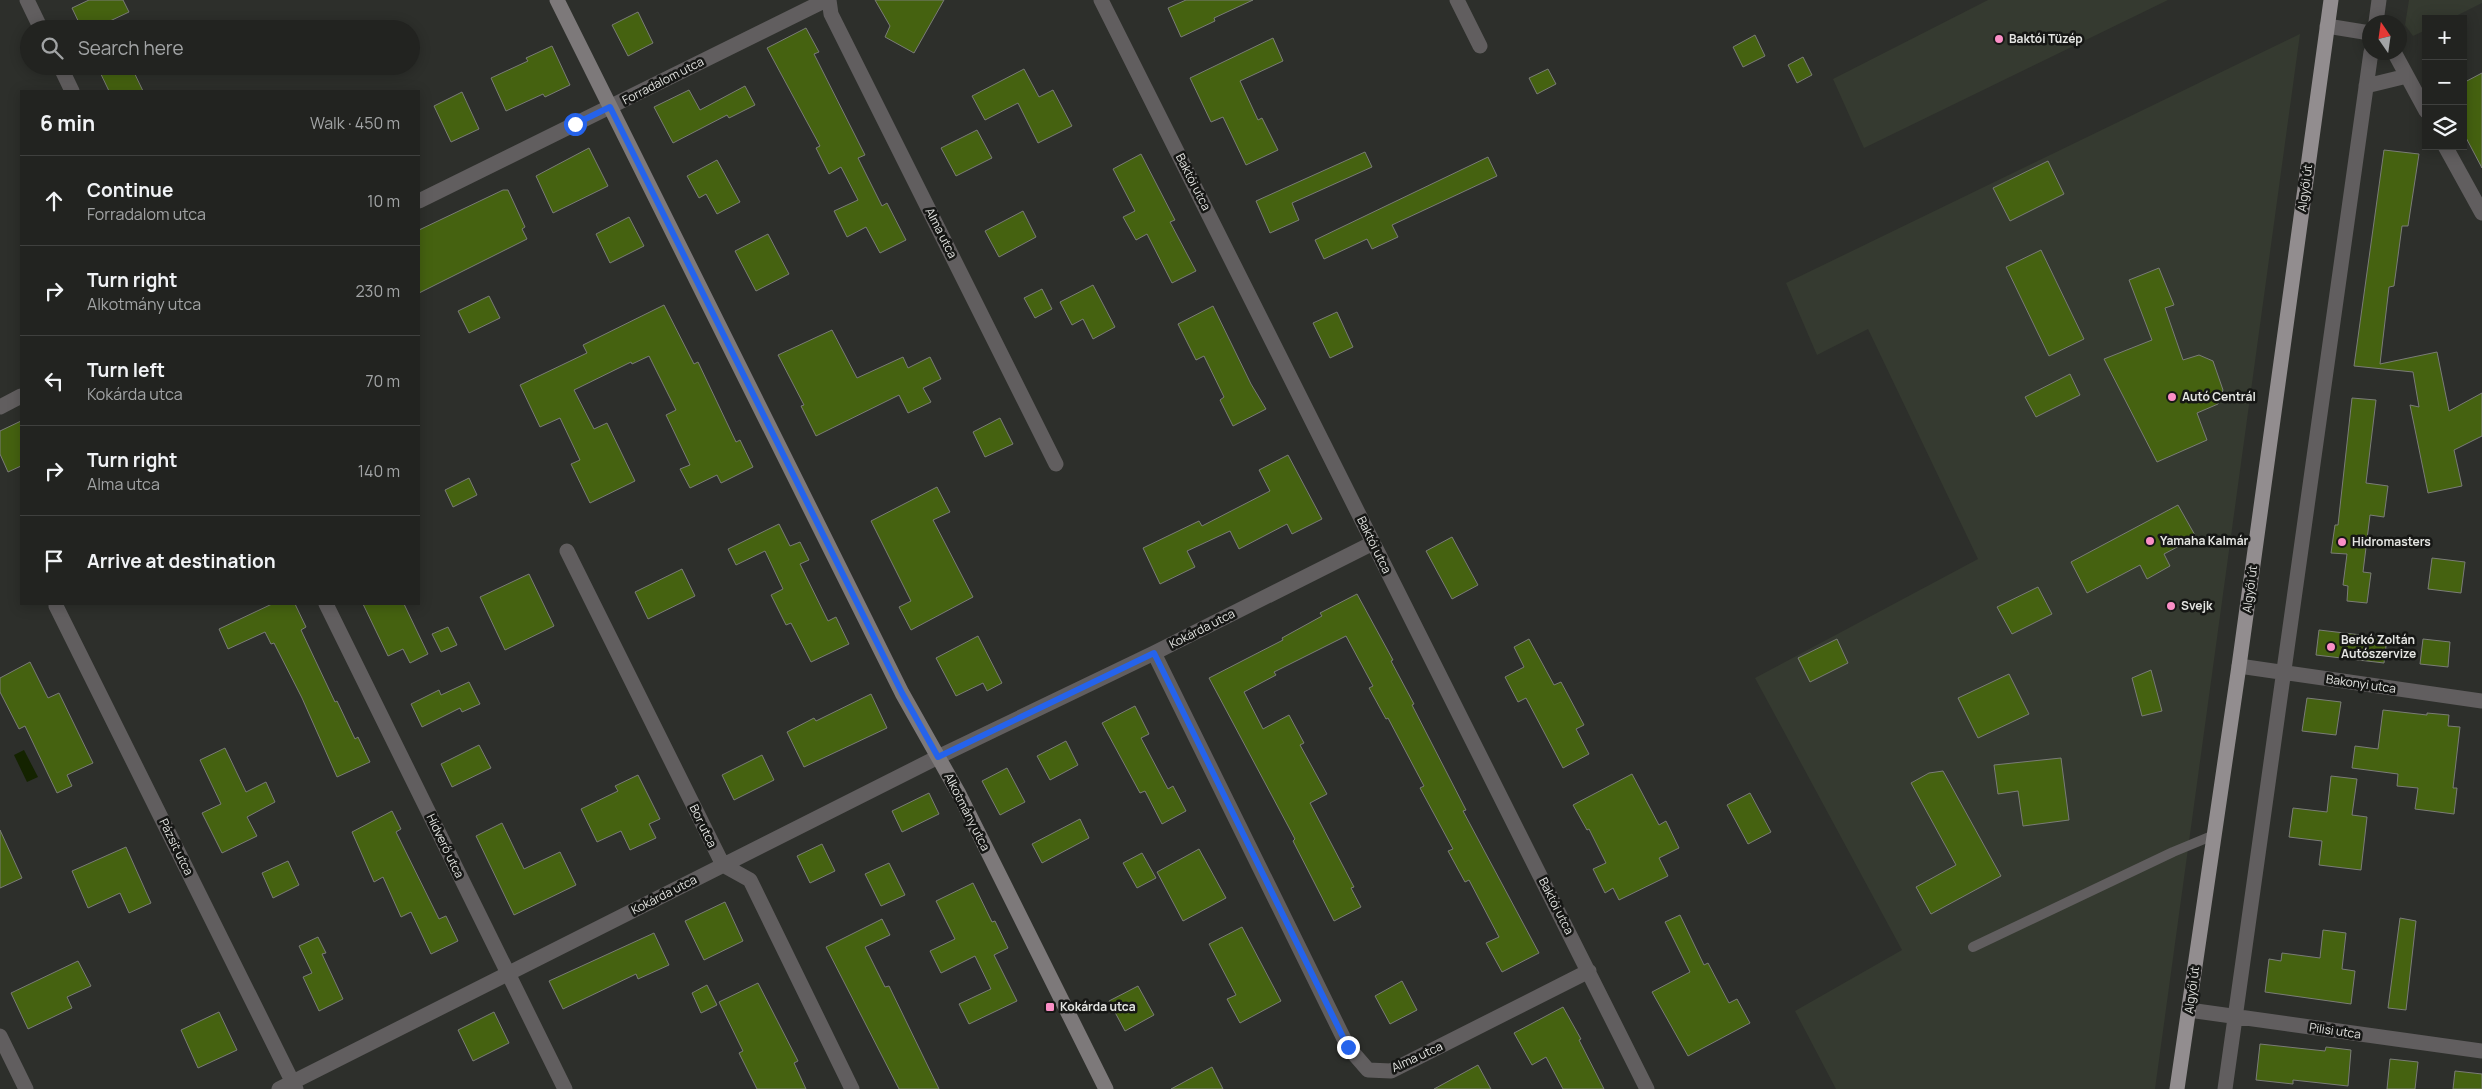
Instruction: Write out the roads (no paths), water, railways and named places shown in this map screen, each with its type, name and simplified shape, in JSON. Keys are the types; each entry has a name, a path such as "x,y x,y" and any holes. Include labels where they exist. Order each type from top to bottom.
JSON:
{"main road":[{"name":"Algyői út","path":"2177,1089 2239,666 2331,0"}],"street":[{"path":"27,0 37,20"},
{"name":"Alkotmány utca","path":"557,0 898,684 959,794 1106,1089"},
{"name":"Forradalom utca","path":"420,201 827,0"},
{"name":"Alma utca","path":"827,0 831,14 1056,464"},
{"name":"Baktói utca","path":"1102,0 1646,1089"},
{"path":"1457,0 1480,46"},
{"path":"2377,15 2380,0"},
{"path":"2327,26 2362,32"},
{"path":"2224,1089 2370,60"},
{"path":"2398,60 2423,105"},
{"path":"64,75 72,90"},
{"path":"2366,86 2407,76"},
{"path":"2447,150 2482,213"},
{"path":"0,407 20,397"},
{"name":"Kokárda utca","path":"279,1089 294,1086 507,973 938,757 1154,653 1373,543"},
{"name":"Bor utca","path":"567,551 723,865"},
{"name":"Hídverő utca","path":"326,605 565,1089"},
{"name":"Pázsit utca","path":"56,606 294,1086"},
{"name":"Alma utca","path":"1154,653 1348,1047 1368,1070 1390,1071 1588,971"},
{"name":"Bakonyi utca","path":"2239,666 2482,701"},
{"path":"723,865 750,880 852,1089"},
{"name":"Pilisi utca","path":"2189,1010 2482,1051"},
{"path":"0,1036 26,1089"}],"lane":[{"path":"1972,947 2174,852 2214,836"}],"place":[{"name":"Baktói Tüzép","path":"1999,39"},
{"name":"Autó Centrál","path":"2172,397"},
{"name":"Yamaha Kalmár","path":"2150,541"},
{"name":"Hidromasters","path":"2342,542"},
{"name":"Svejk","path":"2171,606"},
{"name":"Berkó Zoltán Autószervize","path":"2331,647"},
{"name":"Kokárda utca","path":"1050,1007"}]}
